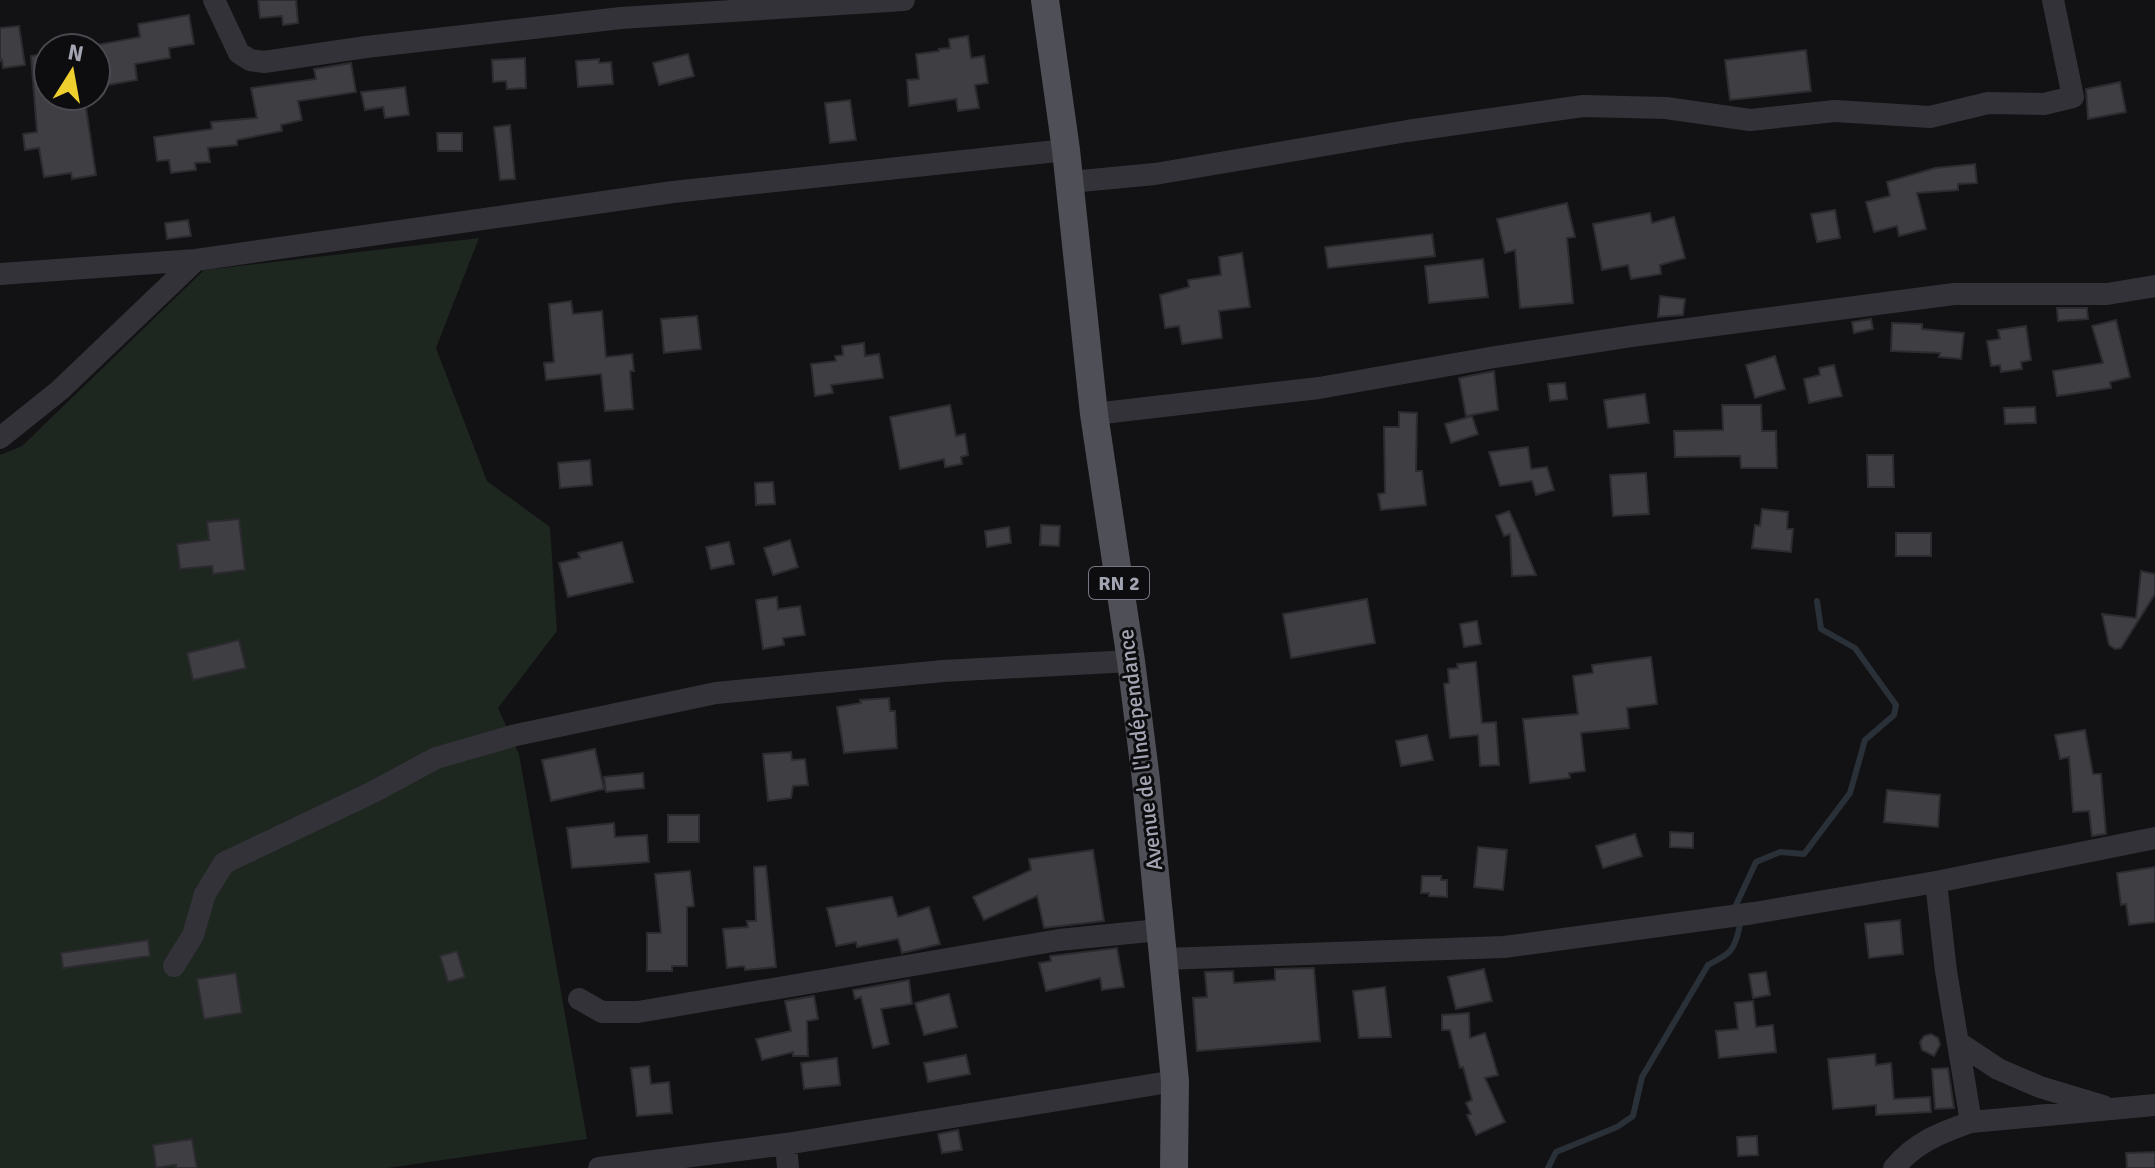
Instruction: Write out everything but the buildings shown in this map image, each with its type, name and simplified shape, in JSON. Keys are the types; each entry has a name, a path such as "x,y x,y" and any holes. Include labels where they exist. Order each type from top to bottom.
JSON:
{"main road":[{"name":"Avenue de l'Indépendance","path":"1045,0 1070,182 1094,414 1146,780 1175,1081 1174,1168"}],"street":[{"path":"214,0 239,53 250,60 264,62 366,47 621,18 904,0"},
{"path":"1070,182 1155,174 1407,131 1583,106 1666,108 1750,120 1835,111 1930,117 1988,103 2044,104 2073,97 2053,0"},
{"path":"0,274 196,260 673,192 1066,150"},
{"path":"0,438 60,390 196,260"},
{"path":"1094,414 1319,388 1633,336 1954,294 2107,294 2155,286"},
{"path":"174,966 193,935 205,894 224,863 360,799 436,758 516,735 716,693 943,671 1131,661"},
{"path":"1163,959 1504,947 1754,913 1936,882 2155,838"},
{"path":"1936,882 1946,971 1971,1122"},
{"path":"579,999 602,1012 638,1012 1059,940 1159,930"},
{"path":"1959,1043 1998,1069 2040,1087 2112,1109"},
{"path":"599,1168 786,1144 1175,1081"},
{"path":"1894,1168 1908,1151 1932,1136 1971,1122 2155,1105"},
{"path":"786,1144 788,1168"}],"shaded area":[{"path":"479,238 436,348 487,481 550,527 557,631 498,708 519,754 587,1139 388,1168 0,1168 0,455 22,446 204,270"}],"waterway":[{"path":"1736,905 1756,862 1780,852 1804,854 1850,793 1865,740 1894,715 1896,705 1855,648 1821,629 1817,601"},
{"path":"1548,1168 1556,1152 1617,1127 1633,1116 1642,1077 1708,965 1734,946 1740,924"}]}
